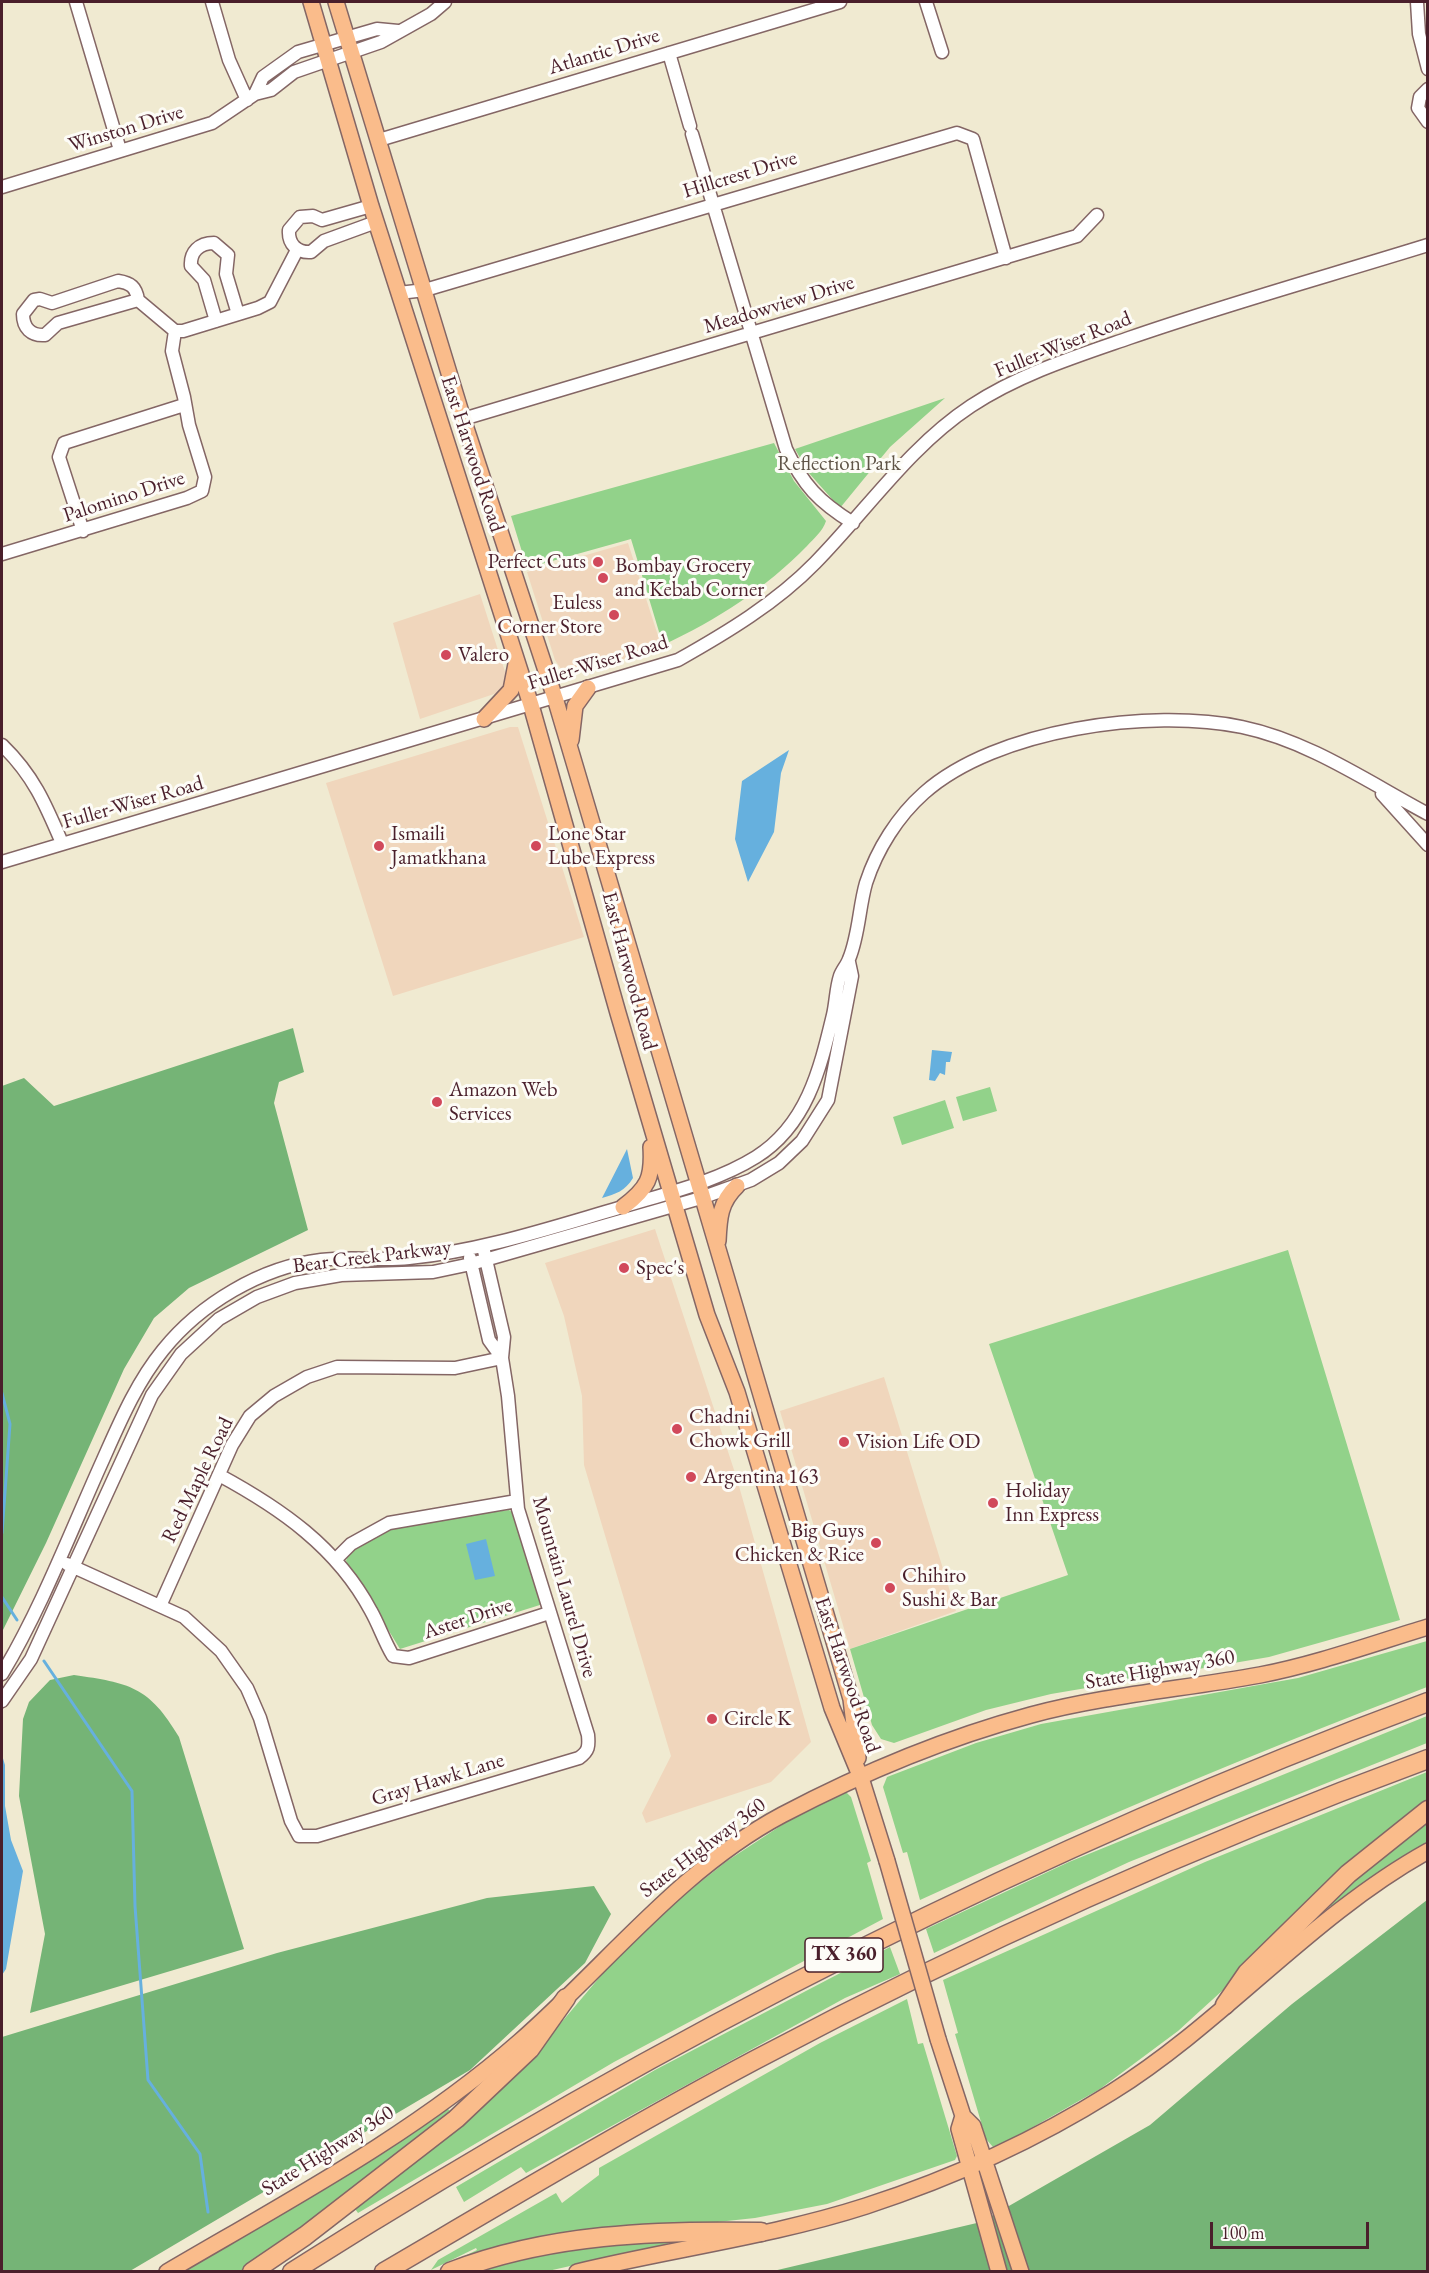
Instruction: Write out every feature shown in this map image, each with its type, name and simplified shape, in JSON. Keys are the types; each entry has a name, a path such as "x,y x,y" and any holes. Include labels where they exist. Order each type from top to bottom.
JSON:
{"highway":[{"name":"TX 360","path":"292,2271 542,2118 818,1968 1012,1875 1156,1810 1428,1702"},
{"name":"TX 360","path":"384,2271 615,2137 755,2060 958,1958 1244,1831 1428,1759"},
{"path":"1225,2005 1247,1973 1348,1874 1428,1810"},
{"path":"252,2271 304,2236 456,2119 530,2049 566,1998"},
{"path":"450,2271 513,2251 550,2244 695,2230 761,2232"}],"main road":[{"name":"East Harwood Road","path":"311,2 376,222 531,705 707,1315 737,1392 832,1708 861,1778 963,2116 973,2126 1021,2271"},
{"name":"East Harwood Road","path":"336,2 463,419 555,698 696,1182 851,1699 861,1778"},
{"path":"484,719 511,690 517,661"},
{"path":"571,752 572,716 575,706 588,688"},
{"path":"579,868 603,862"},
{"path":"623,1207 641,1193 652,1170 644,1102"},
{"path":"717,1253 721,1208 728,1194 737,1186"},
{"path":"771,1504 790,1498"},
{"name":"State Highway 360","path":"167,2271 418,2119 518,2042 566,1998 653,1910 727,1852 780,1816 861,1778 958,1740 1028,1716 1134,1695 1262,1674 1428,1627"},
{"path":"577,2271 761,2232 864,2206 986,2161 1112,2092 1178,2044 1365,1892 1428,1851"},
{"name":"East Harwood Road","path":"963,2116 959,2129 999,2271"}],"street":[{"path":"76,2 120,150"},
{"path":"212,2 229,60 251,97"},
{"name":"Winston Drive","path":"2,187 212,123 251,97 270,70 298,52 351,52 381,42 431,14 444,2"},
{"name":"Atlantic Drive","path":"379,140 840,2"},
{"path":"926,2 942,52"},
{"path":"1420,4 1419,34 1428,69"},
{"name":"Winston Drive","path":"326,51 347,37 377,28 398,31"},
{"path":"669,53 786,449 797,473 825,506 853,523"},
{"path":"1428,89 1420,97 1418,108 1428,122"},
{"name":"Hillcrest Drive","path":"399,292 425,290 944,135 966,134 973,138 1006,258"},
{"path":"297,250 289,236 295,220 306,215 322,220 331,219 371,206"},
{"name":"Meadowview Drive","path":"463,419 1077,236 1097,215"},
{"path":"297,250 311,252 317,250 324,241 376,222"},
{"path":"216,321 204,280 191,267 191,260 196,249 207,243 220,245 228,255 226,274 238,314"},
{"name":"Fuller-Wiser Road","path":"2,862 678,660 714,640 790,585 853,523 928,439 970,407 1014,380 1172,323 1428,245"},
{"path":"138,300 58,323 45,335 33,334 23,320 25,308 34,300 40,299 52,303 118,281 129,283 136,290 138,300 175,331 183,331 270,302 297,250"},
{"name":"Palomino Drive","path":"2,554 83,531 187,498 201,491 205,477 171,351 175,331"},
{"path":"83,531 59,457 64,443 184,405"},
{"name":"Bear Creek Parkway","path":"2,1674 23,1639 123,1416 144,1377 163,1350 198,1314 231,1292 269,1274 319,1260 408,1258 524,1236 623,1207 673,1199 701,1198 737,1186 766,1172 792,1152 816,1123 828,1100 852,976 849,962 867,882 879,852 895,825 926,791 971,763 1019,744 1112,723 1188,719 1244,728 1293,741 1428,814"},
{"path":"2,745 28,773 43,797 62,843"},
{"name":"Bear Creek Parkway","path":"1376,786 1428,845"},
{"name":"Bear Creek Parkway","path":"2,1701 31,1659 152,1395 181,1354 219,1319 257,1297 295,1283 341,1275 433,1272 486,1260 673,1199 696,1182 760,1155 796,1120 811,1091 834,1011 840,973 849,962"},
{"name":"Mountain Laurel Drive","path":"483,1245 504,1337 502,1358 508,1396 517,1501 549,1613 588,1735 589,1746 586,1753"},
{"name":"Mountain Laurel Drive","path":"468,1248 489,1340 502,1358"},
{"name":"Red Maple Road","path":"160,1606 232,1445 250,1416 274,1396 308,1377 337,1367 455,1368 502,1358"},
{"path":"219,1475 266,1500 319,1541 335,1560 351,1544 389,1523 517,1501"},
{"path":"58,1560 160,1606"},
{"name":"Aster Drive","path":"335,1560 370,1609 393,1656 398,1658 409,1658 549,1613"},
{"name":"Gray Hawk Lane","path":"160,1606 184,1617 221,1651 247,1688 260,1718 291,1821 299,1836 317,1836 572,1761 586,1753"}],"shaded area":[{"path":"628,543 662,648 574,674 561,669 555,660 527,572"},
{"path":"480,594 507,678 500,692 420,719 393,623"},
{"path":"510,727 518,727 584,937 393,996 326,783"},
{"path":"655,1229 737,1479 811,1742 771,1782 646,1823 642,1813 671,1756 584,1465 582,1396 564,1316 545,1263"},
{"path":"884,1377 956,1611 850,1649 780,1411"}],"green space":[{"name":"Reflection Park","path":"945,398 890,447 840,508 808,472 795,449"},
{"path":"774,443 794,481 826,521 825,525 775,576 740,602 683,635 663,645 631,539 527,568 511,516"},
{"path":"293,1028 304,1072 279,1082 274,1103 308,1230 189,1288 154,1318 124,1369 46,1543 2,1632 2,1086 24,1078 54,1106"},
{"path":"990,1087 997,1111 963,1121 956,1097"},
{"path":"945,1100 954,1128 902,1145 893,1117"},
{"path":"1288,1250 1400,1620 1269,1657 1051,1694 986,1710 894,1743 881,1739 872,1725 850,1649 1068,1575 989,1344"},
{"path":"509,1510 516,1515 543,1604 400,1649 346,1561 348,1554 390,1526"},
{"path":"1427,1641 1427,1687 1172,1789 920,1900 907,1852 903,1853 883,1787 887,1777 976,1743 1041,1724 1298,1678"},
{"path":"74,1675 109,1681 136,1690 158,1707 179,1737 244,1949 30,2013 45,1934 19,1796 23,1719 29,1702 50,1680"},
{"path":"1427,1716 1427,1743 1129,1862 934,1953 926,1929 1069,1862"},
{"path":"1427,1772 1427,1804 1178,2031 1100,2089 1003,2144 993,2147 986,2139 955,2034 958,2033 943,1980 1205,1862"},
{"path":"845,1791 851,1797 871,1861 867,1863 883,1919 614,2062 358,2213 353,2206 544,2043 604,1972 674,1903 727,1861 791,1819"},
{"path":"1427,1817 1427,1842 1332,1908 1330,1905 1355,1880 1354,1876"},
{"path":"594,1886 611,1914 585,1963 470,2070 130,2271 2,2271 2,2037 277,1953 487,1898"},
{"path":"1427,1900 1427,2271 769,2272 981,2222 1150,2125 1292,2004"},
{"path":"890,1947 900,1974 845,1998 526,2173 521,2167 464,2202 456,2187 655,2070"},
{"path":"907,1999 918,2044 923,2043 957,2156 955,2160 827,2204 755,2218 708,2223 456,2263 456,2260 477,2250 476,2248 431,2270 438,2260 556,2193 562,2203 599,2175 599,2168 820,2043"},
{"path":"447,2108 452,2113 242,2271 182,2272"},
{"path":"667,2238 668,2244 548,2271 468,2272 519,2256"}],"water":[{"path":"789,750 781,773 774,832 748,882 735,839 742,781"},
{"path":"932,1050 952,1052 950,1062 946,1062 945,1075 940,1073 935,1081 929,1080"},
{"path":"627,1149 633,1178 620,1191 602,1198"},
{"path":"486,1539 495,1576 475,1580 466,1544"},
{"path":"2,1755 5,1765 5,1806 11,1840 23,1871 6,1969 2,1975"}],"waterway":[{"path":"2,1393 10,1424 2,1533"},
{"path":"2,1597 17,1620"},
{"path":"44,1661 132,1791 135,1906 148,2080 200,2154 208,2212"}],"place":[{"name":"Perfect Cuts","path":"598,562"},
{"name":"Bombay Grocery and Kebab Corner","path":"603,578"},
{"name":"Euless Corner Store","path":"614,615"},
{"name":"Valero","path":"446,655"},
{"name":"Ismaili Jamatkhana","path":"379,846"},
{"name":"Lone Star Lube Express","path":"536,846"},
{"name":"Amazon Web Services","path":"437,1102"},
{"name":"Spec's","path":"624,1268"},
{"name":"Chadni Chowk Grill","path":"677,1429"},
{"name":"Vision Life OD","path":"844,1442"},
{"name":"Argentina 163","path":"691,1477"},
{"name":"Holiday Inn Express","path":"993,1503"},
{"name":"Big Guys Chicken & Rice","path":"876,1543"},
{"name":"Chihiro Sushi & Bar","path":"890,1588"},
{"name":"Circle K","path":"712,1719"}]}
